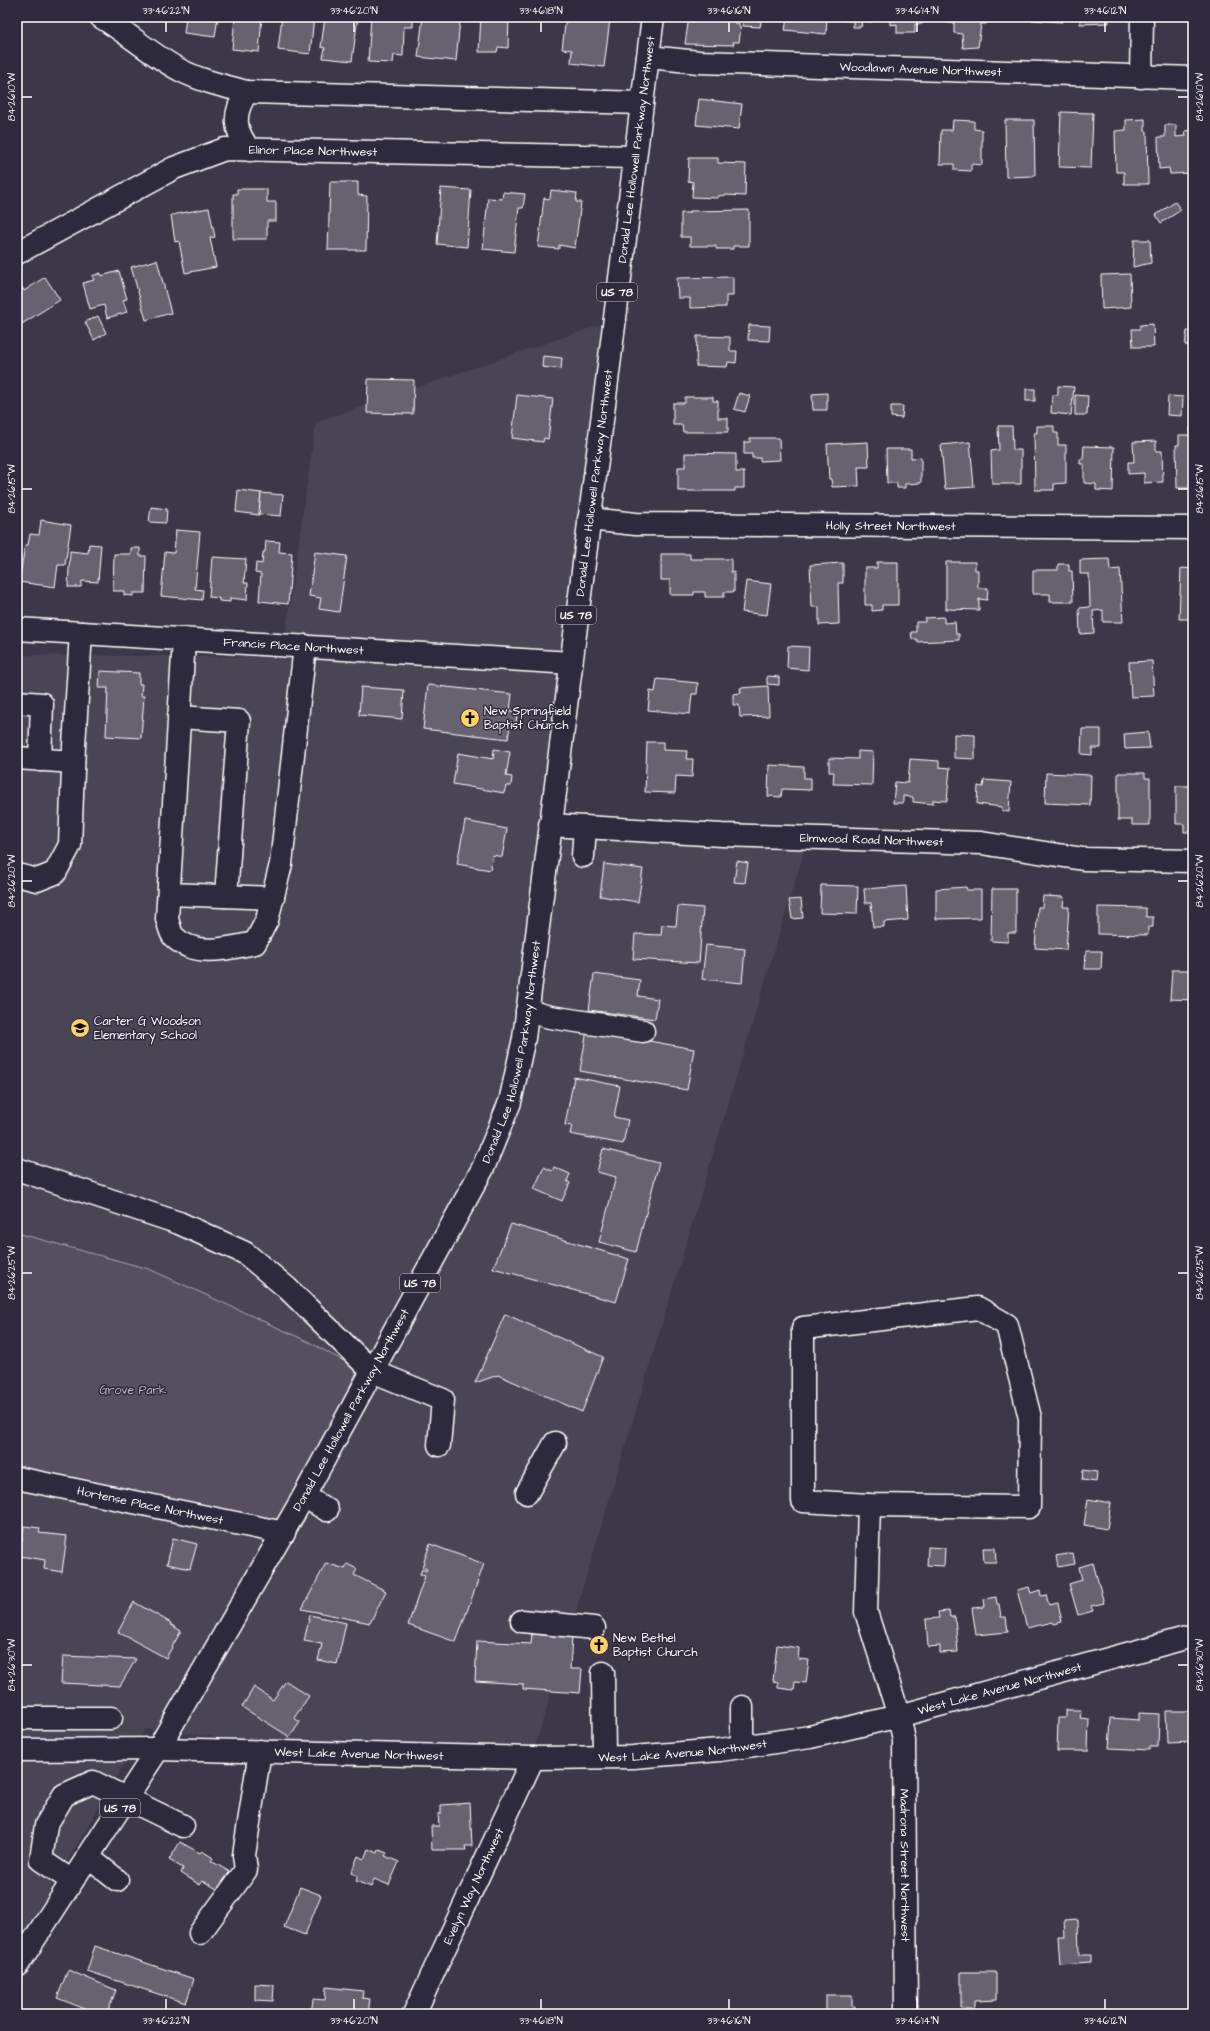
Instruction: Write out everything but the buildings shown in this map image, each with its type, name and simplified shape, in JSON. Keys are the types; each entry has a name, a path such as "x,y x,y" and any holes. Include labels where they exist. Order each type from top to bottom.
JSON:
{"street":[{"path":"101,17 119,27 179,70 205,81 247,92 642,104"},
{"name":"Donald Lee Hollowell Parkway Northwest","path":"17,1966 158,1749 284,1533 483,1168 510,1102 524,1038 528,1011 634,157 653,17"},
{"path":"1141,77 1142,17"},
{"name":"Woodlawn Avenue Northwest","path":"648,57 699,62 1193,78"},
{"path":"247,92 241,101 236,127 241,139 250,150"},
{"name":"Elinor Place Northwest","path":"17,253 174,168 225,149 634,157"},
{"name":"Holly Street Northwest","path":"589,519 636,524 1193,528"},
{"name":"Francis Place Northwest","path":"17,629 571,663"},
{"path":"17,875 37,880 55,873 70,844 73,762 81,633"},
{"path":"184,639 167,919 173,936 188,946 217,951 256,943 267,920 281,864 305,646"},
{"path":"17,702 42,704 40,760"},
{"path":"179,717 239,722 226,896"},
{"path":"17,758 73,762"},
{"name":"Elmwood Road Northwest","path":"550,825 722,835 981,842 1083,859 1193,861"},
{"path":"583,856 585,827"},
{"path":"169,894 273,898"},
{"path":"528,1011 550,1017 643,1031"},
{"path":"17,1169 179,1223 245,1253 287,1288 372,1371 443,1400 439,1445"},
{"path":"978,1308 1007,1325 1030,1418 1029,1506 869,1505 803,1501 803,1328 978,1308"},
{"path":"527,1493 554,1443"},
{"name":"Hortense Place Northwest","path":"17,1478 284,1533"},
{"path":"304,1496 327,1510"},
{"name":"Madrona Street Northwest","path":"869,1505 866,1612 899,1716 904,1740 906,2014"},
{"path":"522,1621 594,1628"},
{"name":"West Lake Avenue Northwest","path":"17,1750 158,1749 533,1758 633,1757 742,1747 810,1736 899,1716 1193,1636"},
{"path":"604,1673 604,1757"},
{"path":"742,1707 742,1747"},
{"path":"17,1718 111,1718"},
{"path":"93,1782 95,1749"},
{"path":"200,1933 246,1870 244,1855 260,1752"},
{"name":"Evelyn Way Northwest","path":"414,2014 533,1758"},
{"path":"72,1881 41,1860 46,1825 64,1795 93,1782 183,1826"},
{"path":"88,1857 117,1880"}],"shaded area":[{"path":"622,317 544,822 809,835 528,1770 145,1729 17,1946 17,1480 149,1269 17,1233 17,655 282,657 316,422"}],"green space":[{"name":"Grove Park","path":"17,1233 149,1269 309,1342 358,1369 278,1544 17,1480"}],"place":[{"name":"New Springfield Baptist Church","path":"470,718"},
{"name":"Carter G Woodson Elementary School","path":"80,1028"},
{"name":"New Bethel Baptist Church","path":"599,1645"}]}
